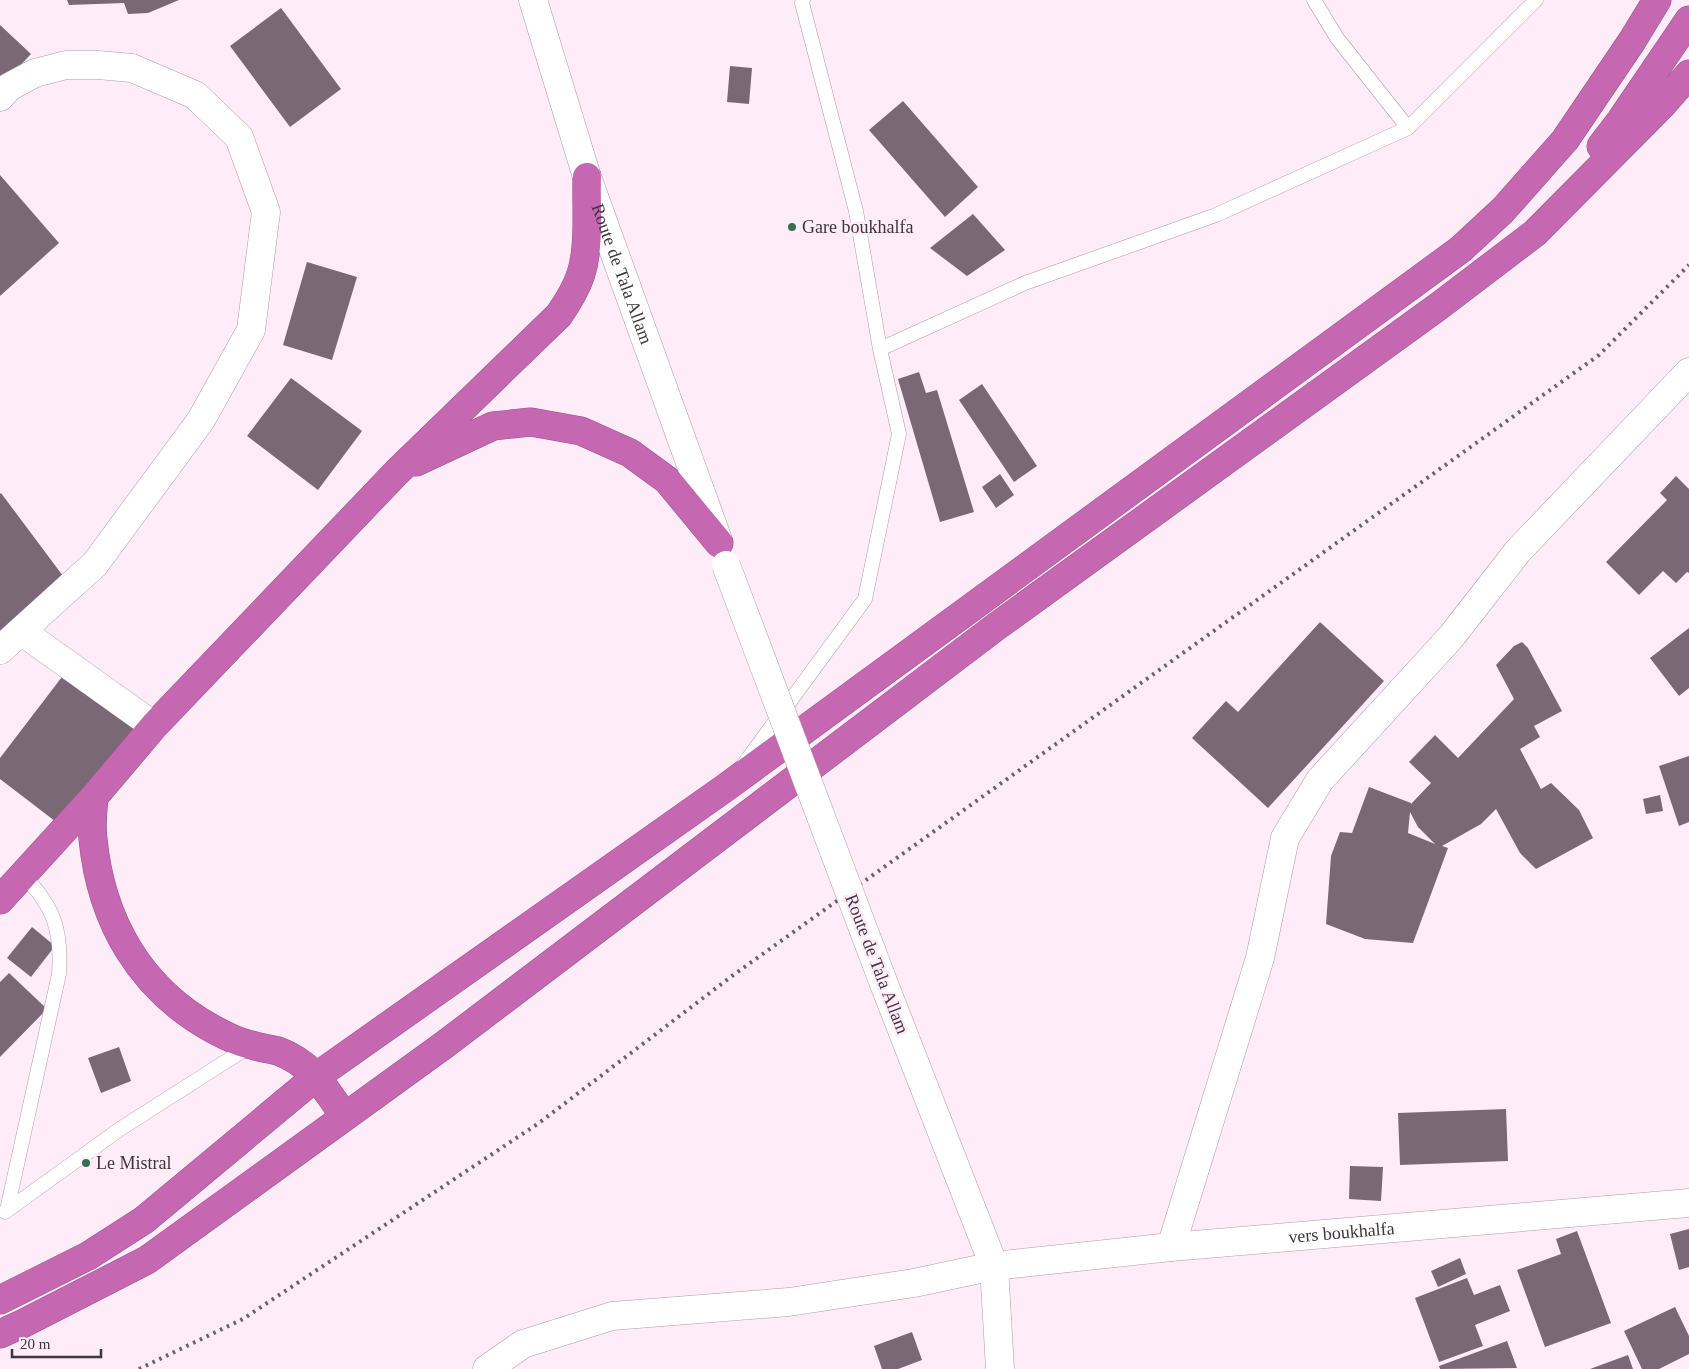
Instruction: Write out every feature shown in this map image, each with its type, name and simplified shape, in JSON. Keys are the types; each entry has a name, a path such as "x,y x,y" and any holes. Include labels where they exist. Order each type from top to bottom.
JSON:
{"highway":[{"path":"0,1300 88,1256 144,1220 317,1076 725,788 1461,249 1502,210 1565,140 1632,41 1657,0"},
{"path":"1535,232 1621,120 1689,20"},
{"path":"0,1334 147,1260 344,1116 452,1040 997,626 1439,306 1535,232 1662,104 1689,74"},
{"path":"0,900 94,797 154,726 397,472 559,315 572,295 581,273 585,250 587,177"},
{"path":"397,472 493,426 530,422 581,431 630,452 667,480 722,554"},
{"path":"94,797 92,836 98,876 109,914 128,949 152,981 181,1008 214,1030 250,1045 280,1052 306,1066 317,1076 344,1116"}],"street":[{"name":"Route de Tala Allam","path":"533,0 587,177 722,554 884,984 994,1266 1000,1369"},
{"path":"0,97 9,87 35,73 66,65 132,68 195,95 239,137 266,212 251,330 201,420 95,564 0,650"},
{"path":"1171,1247 1260,958 1286,838 1320,780 1451,637 1518,550 1689,372"},
{"path":"21,631 154,726"},
{"name":"vers boukhalfa","path":"487,1369 523,1344 612,1316 789,1302 914,1283 994,1266 1171,1247 1689,1202"}],"lane":[{"path":"725,788 866,599 899,434 880,349 856,211 803,0"},
{"path":"1314,0 1337,38 1408,128"},
{"path":"880,349 1025,283 1216,215 1408,128 1536,0"},
{"path":"3,1212 59,974 60,952 57,930 50,909 38,890 22,874"},
{"path":"3,1212 120,1129 250,1045"}],"building":[{"path":"67,0 179,0 148,13 128,14 124,3 69,5"},
{"path":"281,8 341,89 290,127 230,46"},
{"path":"0,25 31,54 0,87"},
{"path":"730,66 752,68 749,104 727,102"},
{"path":"903,101 978,187 945,217 869,130"},
{"path":"0,175 59,243 0,296"},
{"path":"973,214 1005,250 967,276 930,248"},
{"path":"307,262 357,277 332,360 283,345"},
{"path":"919,372 926,393 937,390 974,512 940,522 898,379"},
{"path":"291,378 362,431 318,490 247,436"},
{"path":"982,384 1037,466 1014,482 959,400"},
{"path":"1000,474 1014,495 996,508 982,487"},
{"path":"1676,476 1689,489 1689,573 1687,572 1676,583 1663,571 1639,595 1606,562 1667,500 1660,493"},
{"path":"0,494 69,584 0,632"},
{"path":"1320,622 1384,681 1268,808 1192,738 1226,701 1238,712"},
{"path":"1689,628 1689,688 1679,696 1650,658"},
{"path":"1522,642 1528,648 1562,711 1534,726 1540,737 1520,749 1541,789 1551,783 1579,810 1593,838 1536,869 1520,853 1496,809 1481,824 1442,846 1448,848 1413,943 1365,939 1326,924 1331,856 1340,832 1352,833 1369,787 1411,804 1431,783 1409,762 1435,735 1458,758 1514,699 1496,665 1514,646","holes":["1410,812 1418,827 1435,844 1408,833"]},
{"path":"68,669 141,725 64,828 0,779 0,758"},
{"path":"1689,756 1689,822 1679,826 1659,766"},
{"path":"1660,795 1663,811 1646,814 1643,799"},
{"path":"32,927 55,946 31,977 7,958"},
{"path":"9,973 47,1009 0,1057 0,982"},
{"path":"119,1047 131,1081 101,1093 88,1058"},
{"path":"1506,1109 1508,1161 1400,1165 1398,1113"},
{"path":"1350,1166 1383,1167 1381,1201 1349,1199"},
{"path":"1689,1229 1689,1267 1679,1270 1670,1234"},
{"path":"1577,1231 1611,1323 1545,1347 1517,1270 1561,1254 1556,1239"},
{"path":"1460,1258 1466,1274 1438,1287 1431,1271"},
{"path":"1467,1278 1474,1295 1500,1285 1510,1311 1475,1325 1483,1346 1439,1362 1415,1298"},
{"path":"1675,1307 1689,1336 1689,1354 1659,1369 1642,1369 1624,1331"},
{"path":"912,1332 922,1360 898,1369 882,1369 874,1346"},
{"path":"1507,1341 1517,1368 1440,1369 1439,1366"},
{"path":"1628,1355 1633,1369 1590,1369"}],"railway":[{"path":"139,1369 243,1319 539,1123 732,976 1599,355 1689,265"}],"place":[{"name":"Gare boukhalfa","path":"792,227"},
{"name":"Le Mistral","path":"86,1163"}]}
